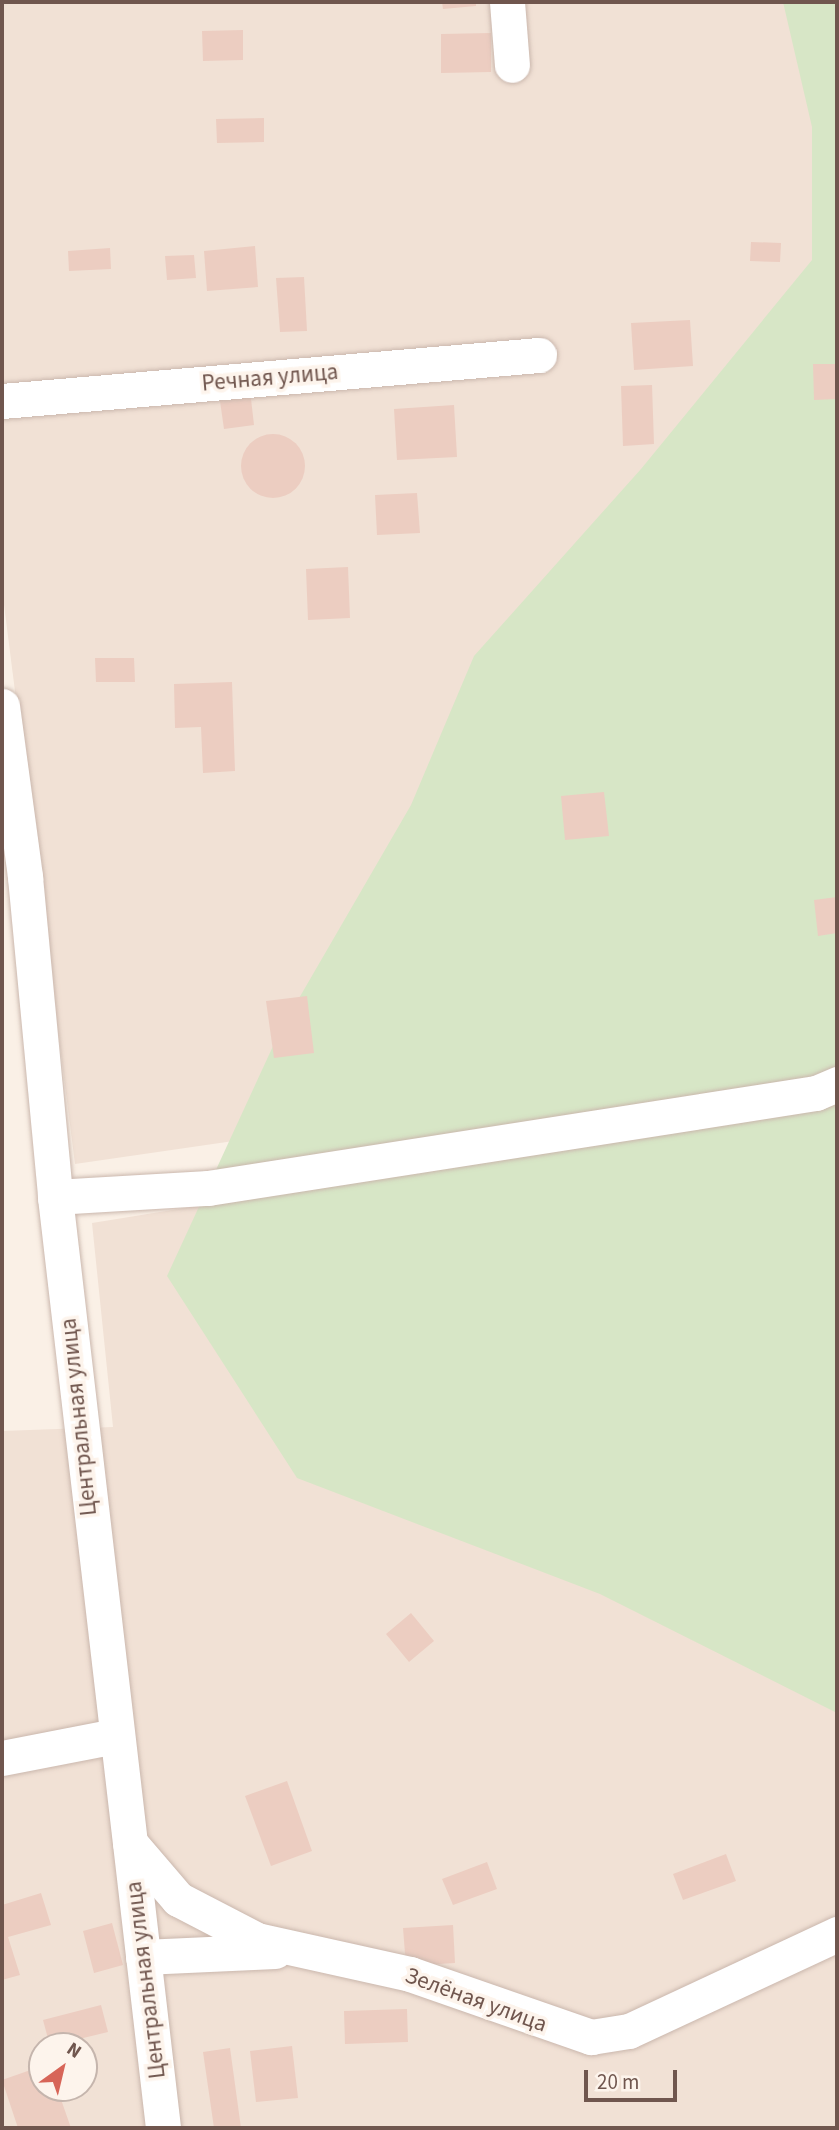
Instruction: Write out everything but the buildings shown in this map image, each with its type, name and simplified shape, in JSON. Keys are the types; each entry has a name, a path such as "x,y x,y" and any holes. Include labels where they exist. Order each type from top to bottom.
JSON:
{"street":[{"path":"507,2 512,65"},
{"name":"Речная улица","path":"2,401 539,355"},
{"name":"Центральная улица","path":"2,706 25,877 55,1197 163,2128"},
{"path":"55,1197 208,1188 817,1093 837,1084"},
{"path":"2,1758 116,1736"},
{"name":"Зелёная улица","path":"130,1843 178,1899 257,1940 292,1950 410,1974 567,2033 610,2037 837,1934"},
{"path":"143,1957 292,1950"}],"shaded area":[{"path":"2,2 837,2 781,1062 75,1164 2,589"},
{"path":"837,1103 837,2128 2,2128 2,1431 113,1427 92,1223"}],"green space":[{"path":"783,2 837,2 837,1713 600,1594 297,1478 167,1276 280,1031 411,805 474,656 641,469 812,260 812,127"}]}
